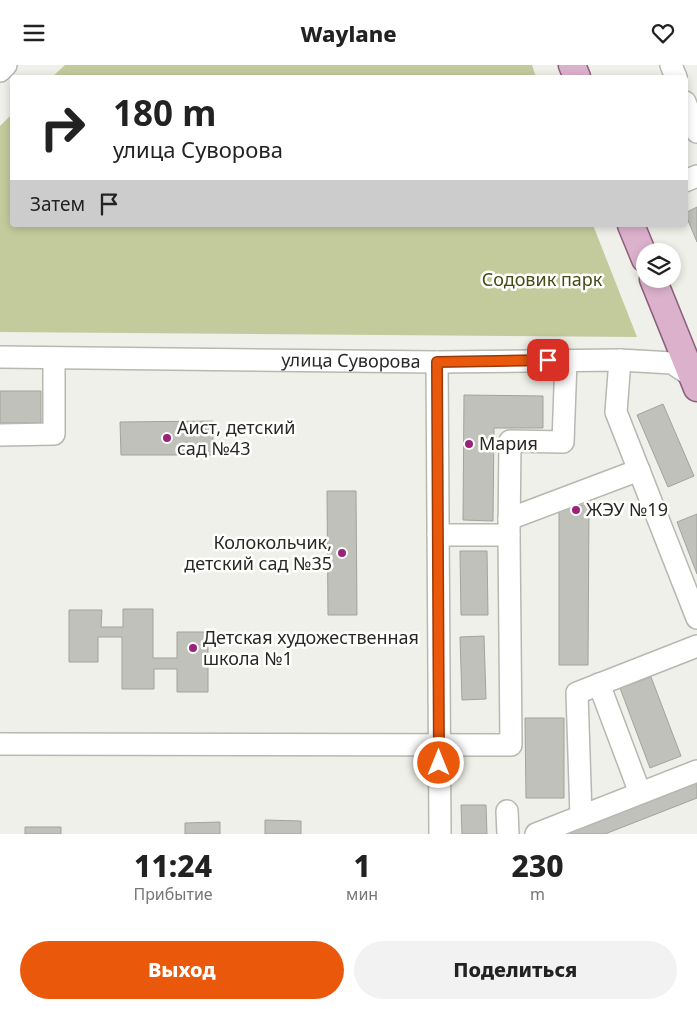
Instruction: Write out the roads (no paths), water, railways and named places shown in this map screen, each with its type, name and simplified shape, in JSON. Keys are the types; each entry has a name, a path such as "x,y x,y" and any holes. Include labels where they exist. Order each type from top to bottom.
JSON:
{"main road":[{"path":"632,227 638,243"},
{"path":"656,288 687,369"}],"street":[{"path":"0,71 6,65"},
{"path":"688,110 697,132"},
{"name":"улица Суворова","path":"0,357 437,362 620,360 687,369"},
{"path":"0,435 54,434 54,357"},
{"path":"0,744 511,745 510,441 563,442 566,360"},
{"path":"620,360 616,412 697,618"},
{"path":"437,362 440,834"},
{"path":"438,535 509,527 639,470"},
{"path":"581,816 577,693 697,646"},
{"path":"599,684 640,793"},
{"path":"536,834 697,771"},
{"path":"507,811 508,834"}],"place":[{"name":"Аист, детский сад №43","path":"167,438"},
{"name":"Мария","path":"469,444"},
{"name":"ЖЭУ №19","path":"576,510"},
{"name":"Колокольчик, детский сад №35","path":"342,553"},
{"name":"Детская художественная школа №1","path":"193,648"}],"park label":[{"name":"Содовик парк","path":"542,280"}]}
